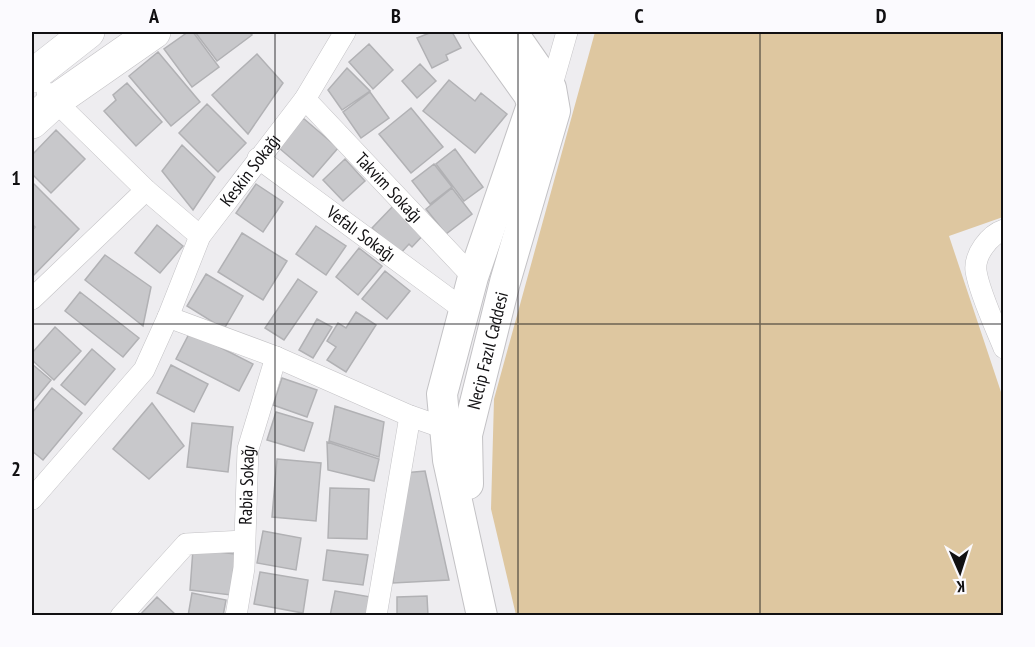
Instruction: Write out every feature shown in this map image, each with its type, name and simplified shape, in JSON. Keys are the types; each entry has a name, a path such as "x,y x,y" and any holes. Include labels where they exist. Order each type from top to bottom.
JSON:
{"main road":[{"path":"43,111 154,32"},
{"path":"32,76 78,34"}],"street":[{"name":"Keskin Sokağı","path":"32,499 144,370 200,236 304,99 345,32"},
{"path":"484,32 540,91"},
{"path":"513,32 540,91"},
{"name":"Necip Fazıl Caddesi","path":"497,615 456,432 442,394 463,309 532,105 567,32"},
{"path":"32,76 43,111 146,190 200,236"},
{"name":"Necip Fazıl Caddesi","path":"483,615 448,460 505,282 555,111 540,91"},
{"name":"Takvim Sokağı","path":"304,99 473,277"},
{"name":"Vefalı Sokağı","path":"258,158 463,309"},
{"path":"32,299 146,190"},
{"path":"1004,231 997,233 980,252 976,271 1004,348"},
{"path":"168,317 276,357 410,416 456,432"},
{"name":"Rabia Sokağı","path":"236,615 244,568 248,449 276,357"},
{"path":"376,615 410,416"},
{"path":"121,615 186,544 244,541"}],"shaded area":[{"path":"595,32 1003,32 1003,217 949,236 1003,398 1003,615 516,615 491,509 494,399"}],"building":[{"path":"188,32 193,32 219,67 192,87 164,49"},
{"path":"195,32 249,32 252,35 217,61"},
{"path":"432,32 452,32 461,48 446,55 448,60 432,68 417,38"},
{"path":"369,44 393,70 373,89 349,62"},
{"path":"158,52 200,102 171,126 129,76"},
{"path":"257,54 283,83 248,134 212,95"},
{"path":"420,64 436,81 417,98 402,81"},
{"path":"347,68 370,91 342,110 328,90"},
{"path":"449,80 475,101 481,93 507,114 475,153 423,111"},
{"path":"127,83 162,122 136,146 104,111 116,100 113,95"},
{"path":"370,92 389,118 361,138 343,112"},
{"path":"207,104 246,143 218,172 179,133"},
{"path":"411,108 443,147 411,173 379,134"},
{"path":"303,118 338,148 313,177 279,148"},
{"path":"56,130 85,159 51,193 32,174 32,155"},
{"path":"182,145 215,177 193,210 162,171"},
{"path":"455,149 483,187 464,201 436,164"},
{"path":"345,159 365,181 343,201 323,180"},
{"path":"434,164 452,187 430,204 412,181"},
{"path":"32,182 79,229 32,277 32,231 35,227 32,224"},
{"path":"256,184 283,202 263,232 236,213"},
{"path":"452,188 472,214 446,234 426,209"},
{"path":"397,202 427,231 412,247 409,244 399,255 372,228"},
{"path":"157,225 183,246 160,273 135,253"},
{"path":"316,226 346,246 326,275 296,254"},
{"path":"242,233 287,261 263,300 218,272"},
{"path":"359,248 382,266 358,295 336,277"},
{"path":"105,255 151,287 143,326 85,280"},
{"path":"385,271 410,291 387,319 362,299"},
{"path":"206,274 243,296 224,329 187,306"},
{"path":"298,279 317,292 284,340 265,328"},
{"path":"80,292 139,338 123,357 65,311"},
{"path":"356,312 376,325 346,372 327,360 336,347 327,341 338,323 346,328"},
{"path":"317,319 332,327 313,358 299,350"},
{"path":"55,327 81,351 54,380 32,360 32,353"},
{"path":"190,332 253,364 239,391 176,359"},
{"path":"92,349 115,369 85,405 61,385"},
{"path":"32,364 51,380 32,403"},
{"path":"171,365 208,384 194,412 157,393"},
{"path":"282,378 317,390 307,417 273,405"},
{"path":"52,388 82,413 43,460 32,451 32,413"},
{"path":"152,403 184,446 149,479 113,449"},
{"path":"335,406 384,422 379,457 329,441"},
{"path":"276,412 313,423 304,451 267,440"},
{"path":"192,423 233,427 228,472 187,467"},
{"path":"327,442 379,459 374,481 328,470"},
{"path":"277,459 321,463 316,521 272,517"},
{"path":"425,471 449,580 393,583 403,473"},
{"path":"330,488 369,489 367,539 328,538"},
{"path":"263,531 301,538 296,570 257,563"},
{"path":"193,549 235,554 231,595 190,590"},
{"path":"327,550 368,555 363,585 323,580"},
{"path":"260,572 308,580 303,613 254,604"},
{"path":"335,591 371,597 368,616 330,616"},
{"path":"192,593 226,600 223,616 188,616"},
{"path":"427,596 428,616 397,616 397,597"},
{"path":"157,597 177,616 139,616"}]}
